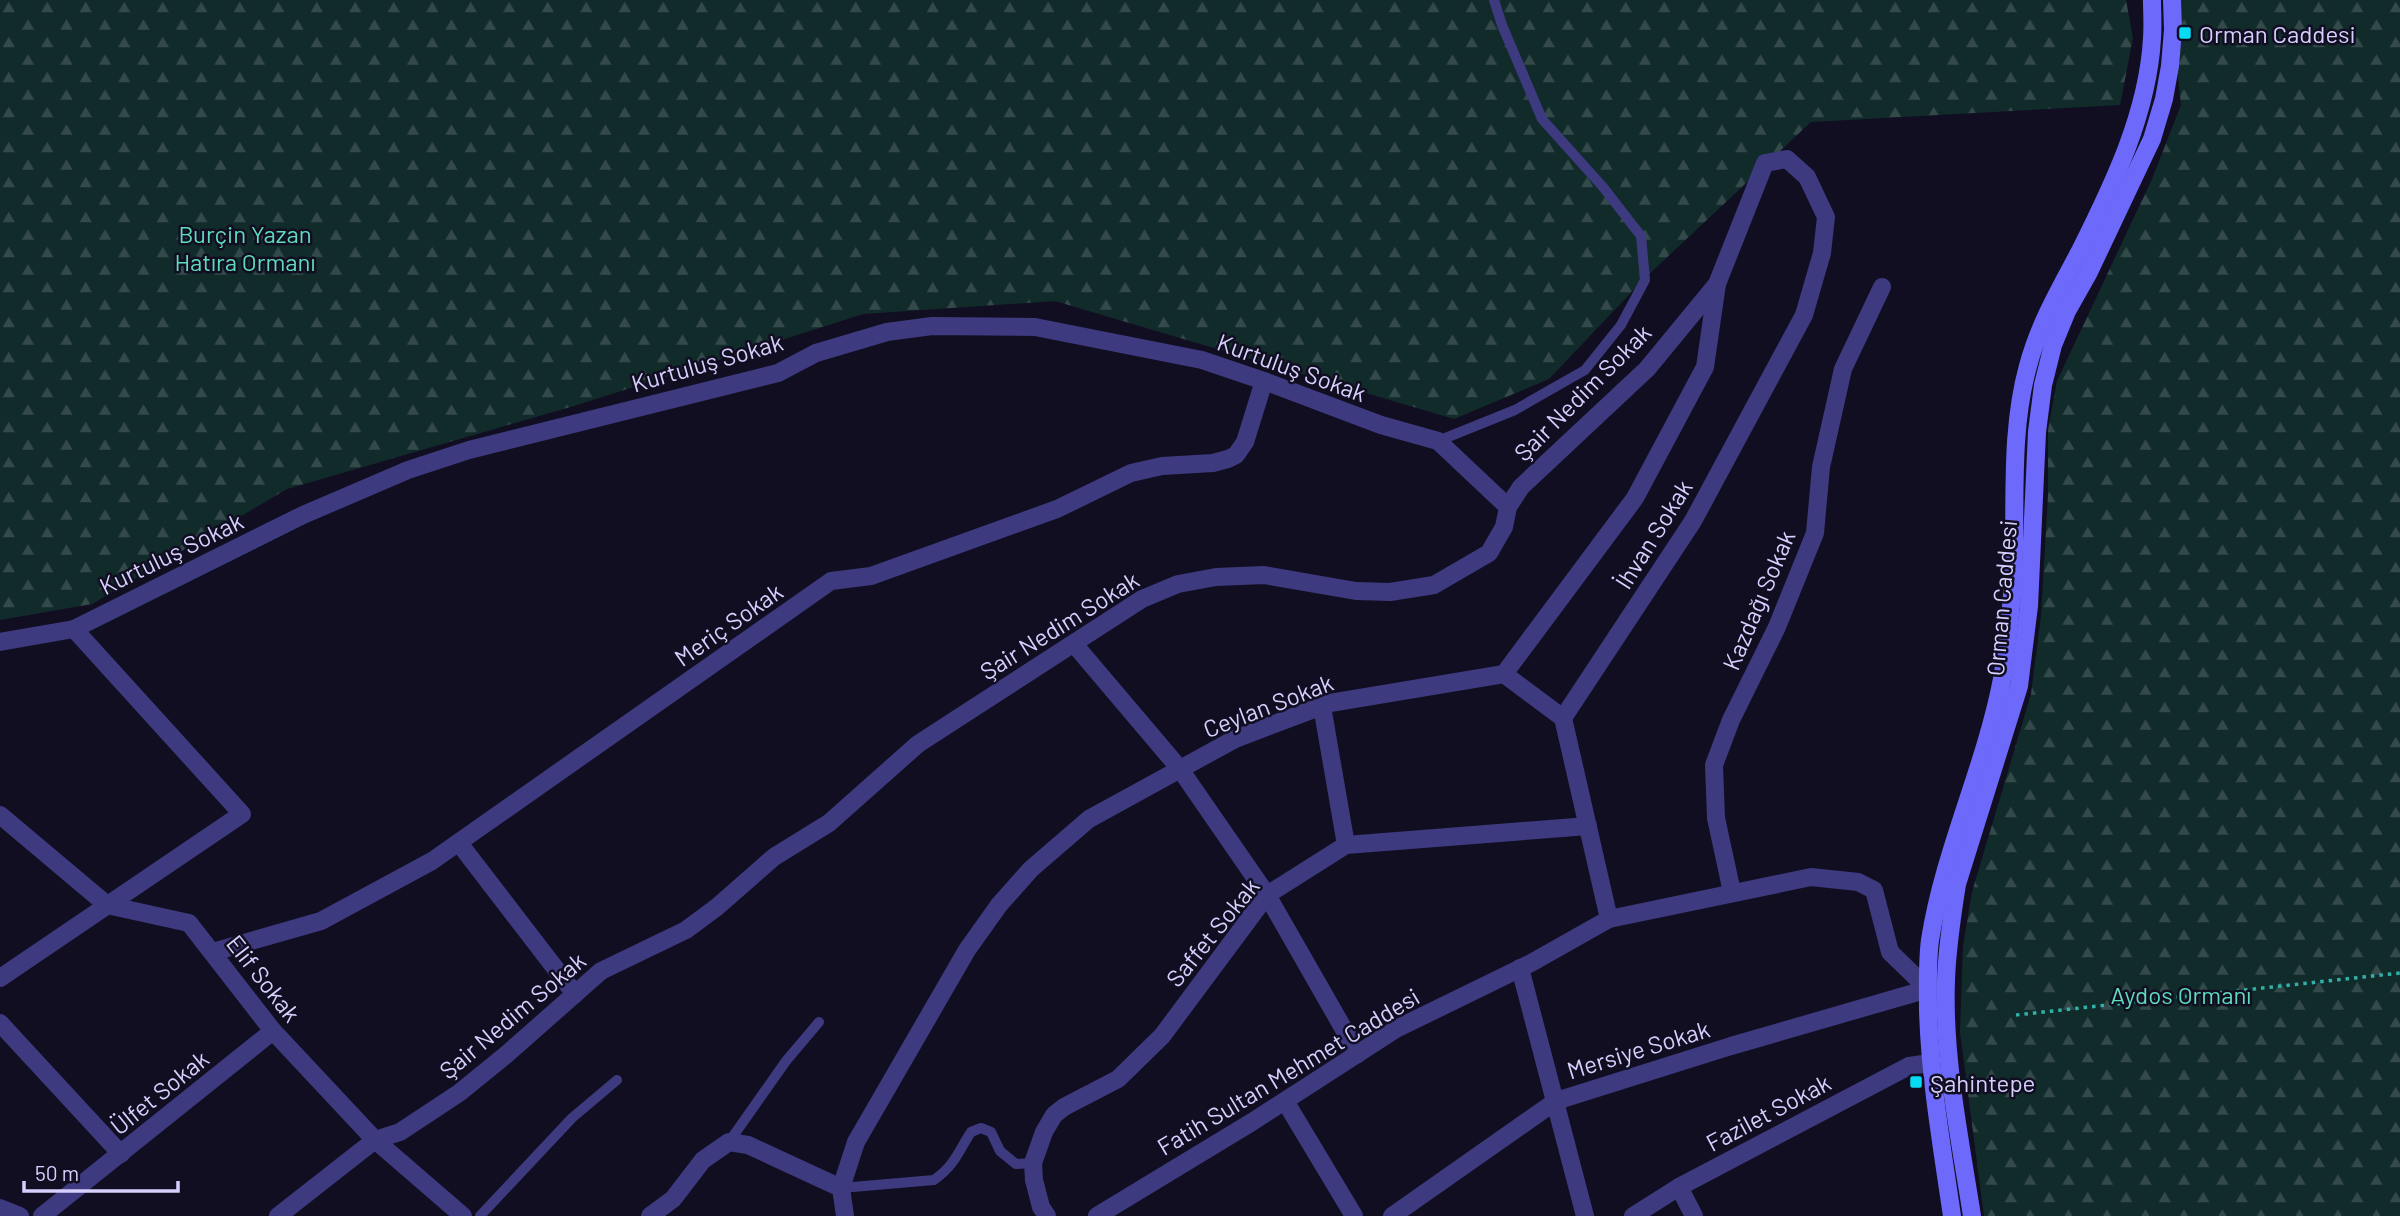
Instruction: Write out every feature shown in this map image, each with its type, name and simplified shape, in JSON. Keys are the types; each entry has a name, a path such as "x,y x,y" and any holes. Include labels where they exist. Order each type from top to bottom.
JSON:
{"street":[{"name":"Orman Caddesi","path":"1972,1216 1951,1058 1930,942 1949,853 1981,756 2001,680 2011,614 2017,450 2021,398 2027,368 2039,329 2101,209 2125,152 2146,85 2152,38 2152,0"},
{"name":"Orman Caddesi","path":"1952,1216 1930,1063 1937,988 1948,942 1957,884 2019,686 2029,606 2043,386 2053,345 2067,311 2089,272 2152,139 2170,66 2172,0"},
{"name":"Şair Nedim Sokak","path":"278,1216 375,1140 400,1132 459,1093 508,1054 601,971 686,930 774,857 829,823 918,744 1142,599 1178,584 1216,577 1264,575 1356,591 1390,592 1434,585 1489,553 1504,527 1508,507 1521,487 1647,369 1717,284 1765,163 1787,159 1808,177"},
{"name":"İhvan Sokak","path":"1563,718 1693,521 1804,315 1822,253 1826,217 1808,177"},
{"path":"1609,919 1563,718 1504,674 1634,498 1706,367 1717,284"},
{"name":"Kazdağı Sokak","path":"1732,892 1716,818 1714,765 1731,720 1777,627 1815,533 1821,467 1843,369 1882,288"},
{"name":"Kurtuluş Sokak","path":"0,642 74,628 303,515 408,470 469,450 778,373 816,353 887,332 932,326 1035,327 1202,360 1381,425 1438,441 1508,507"},
{"name":"Meriç Sokak","path":"213,952 321,921 432,861 831,581 871,576 1057,509 1131,473 1162,466 1213,463 1236,455 1245,442 1264,381"},
{"path":"0,978 242,814 74,628"},
{"path":"1074,644 1180,769 1267,895 1357,1054"},
{"name":"Ceylan Sokak","path":"845,1216 841,1188 856,1142 960,961 999,905 1031,869 1088,819 1235,738 1322,706 1504,674"},
{"path":"1322,706 1346,845"},
{"name":"Elif Sokak","path":"0,815 107,905 189,923 273,1031 375,1140 463,1216"},
{"name":"Saffet Sokak","path":"1033,1163 1054,1115 1118,1079 1162,1036 1267,895 1346,845 1588,827"},
{"path":"459,843 575,994"},
{"name":"Fatih Sultan Mehmet Caddesi","path":"1097,1216 1285,1101 1396,1029 1520,968 1609,919 1811,877 1858,882 1874,890 1890,952 1937,988"},
{"path":"1520,968 1585,1216"},
{"name":"Mersiye Sokak","path":"1392,1216 1556,1101 1731,1046 1937,988"},
{"path":"0,1023 121,1154"},
{"name":"Ülfet Sokak","path":"42,1216 273,1031"},
{"path":"1930,1063 1951,1058"},
{"name":"Fazilet Sokak","path":"1633,1216 1679,1186 1909,1066 1930,1063"},
{"path":"1285,1101 1354,1216"},
{"path":"650,1216 673,1199 703,1160 729,1142 748,1145 841,1188"},
{"path":"1033,1163 1034,1180 1046,1216"},
{"path":"1679,1186 1694,1216"},
{"path":"0,1208 20,1216"}],"lane":[{"path":"1438,441 1515,410 1585,370 1621,325 1645,280 1641,236 1603,187 1542,119 1494,0"},
{"path":"729,1142 773,1079 819,1022"},
{"path":"480,1216 572,1118 617,1080"},
{"path":"841,1188 934,1180 959,1157 971,1132 981,1128 991,1132 1000,1151 1016,1164 1033,1163"}],"path":[{"path":"2016,1015 2400,974"}],"green space":[{"name":"Burçin Yazan Hatıra Ormanı","path":"0,0 2126,0 2133,38 2120,105 1811,122 1644,279 1549,379 1454,419 1055,301 863,314 574,406 287,489 92,604 0,620"},
{"name":"Aydos Ormanı","path":"2170,0 2400,0 2400,1216 1984,1216 1960,1032 1963,946 1972,892 2031,694 2041,616 2048,495 2048,430 2057,381 2152,179 2181,105"}],"place":[{"name":"Orman Caddesi","path":"2185,33"},
{"name":"Şahintepe","path":"1916,1082"}]}
